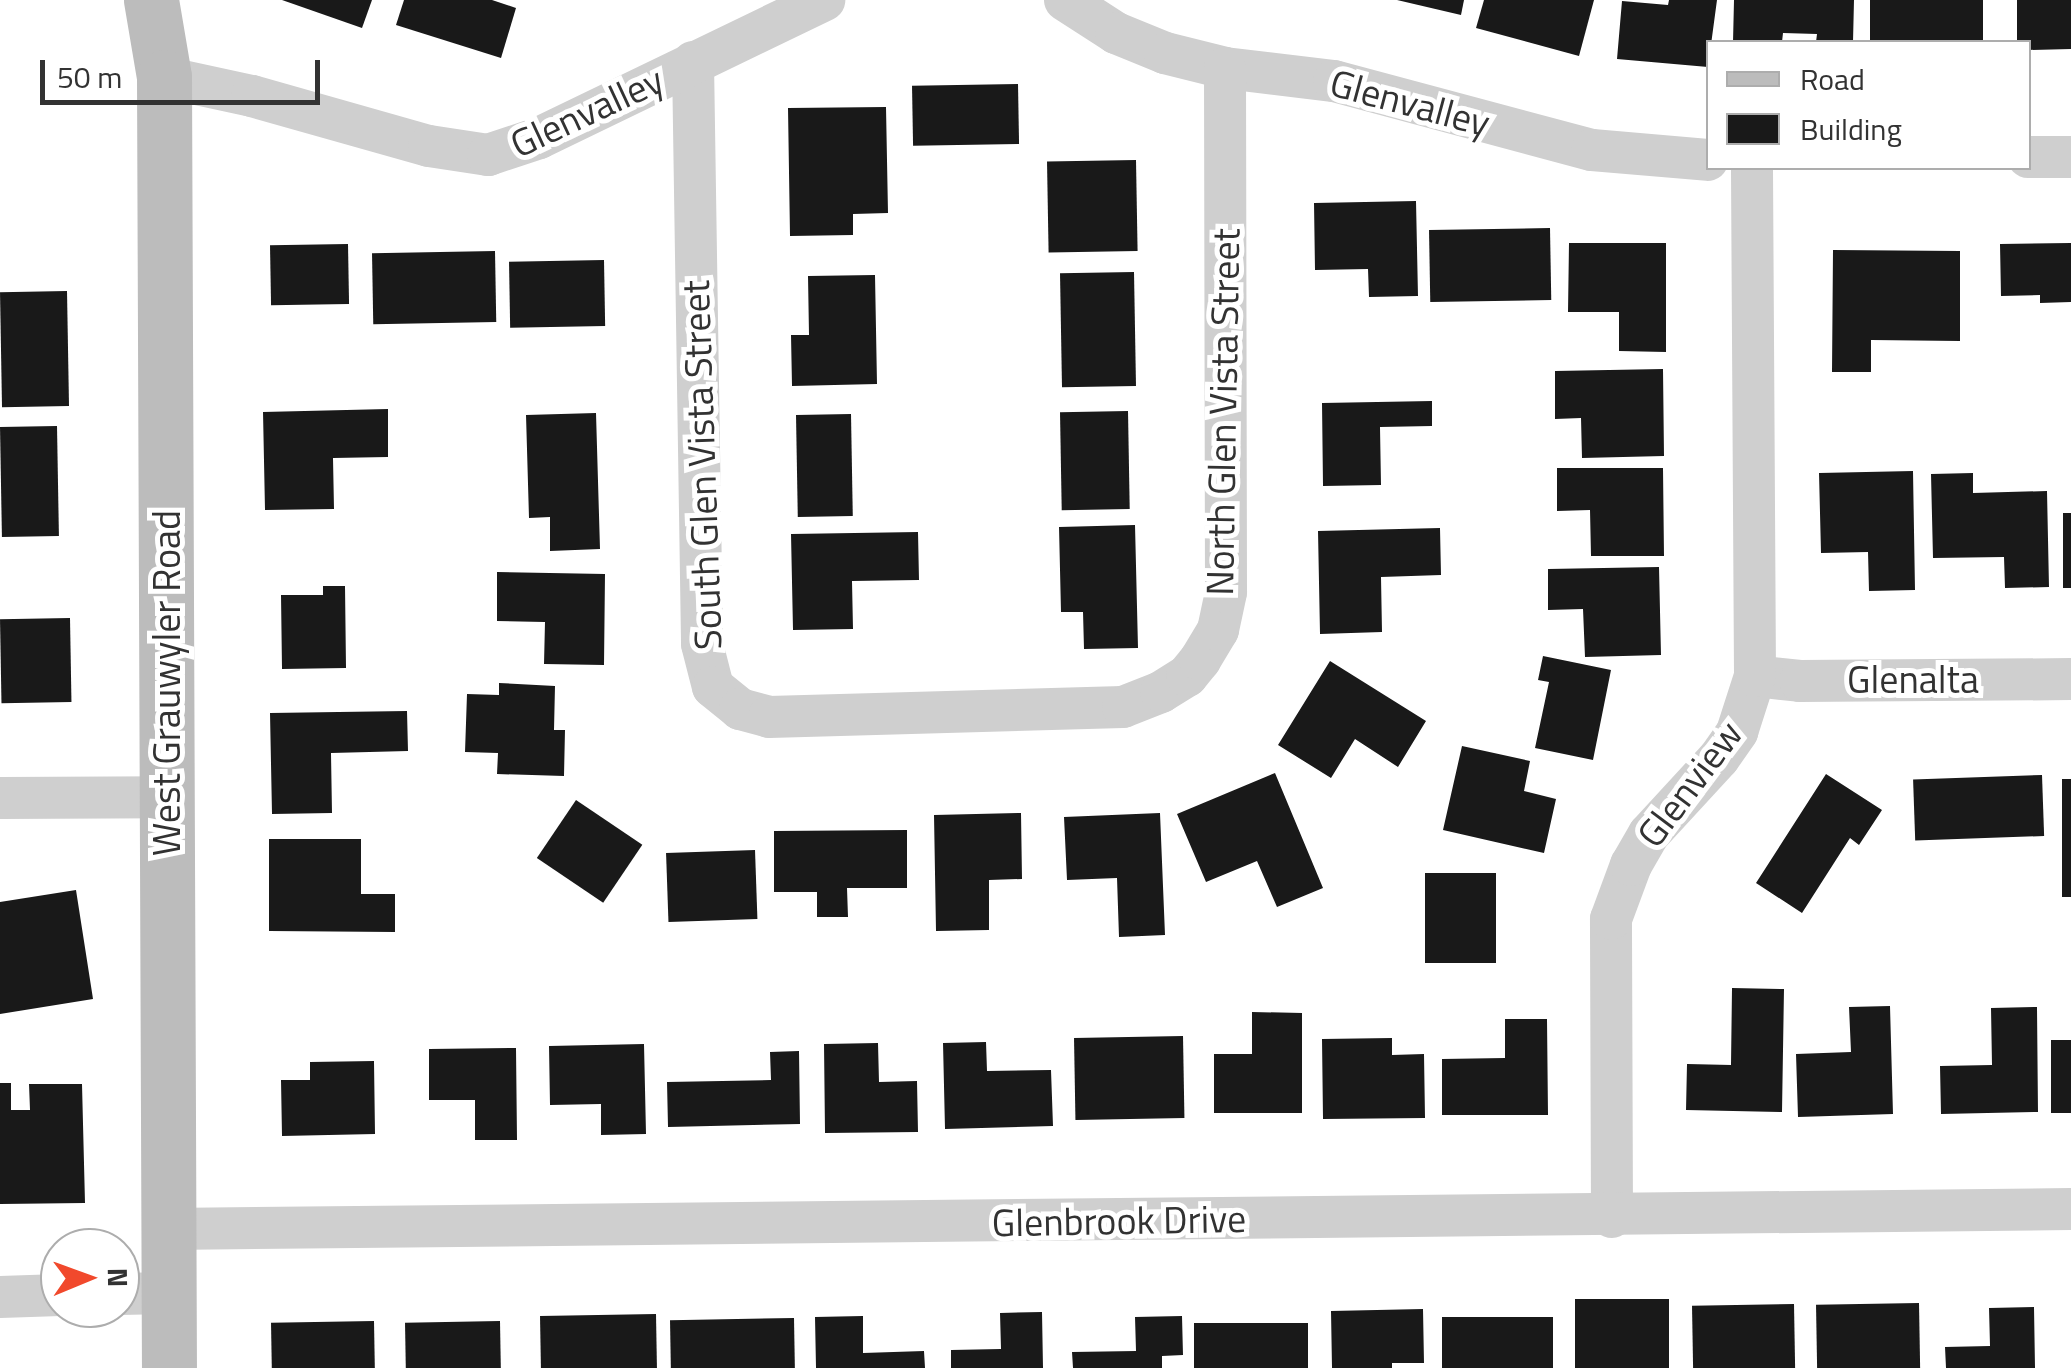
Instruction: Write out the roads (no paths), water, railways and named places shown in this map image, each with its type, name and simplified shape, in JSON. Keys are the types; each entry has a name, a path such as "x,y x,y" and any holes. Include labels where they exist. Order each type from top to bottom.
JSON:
{"main road":[{"name":"West Grauwyler Road","path":"150,0 164,77 168,1229 144,1294 169,1368"}],"street":[{"name":"Glenvalley","path":"164,77 252,96 429,146 488,155 540,138 824,0"},
{"name":"Glenvalley","path":"1065,0 1132,40 1225,68 1334,80 1592,150 1706,160"},
{"name":"South Glen Vista Street","path":"694,62 702,644 713,688 740,710 768,717 1123,707"},
{"name":"North Glen Vista Street","path":"1123,707 1187,676 1218,630 1226,592 1225,68"},
{"path":"2031,157 2071,156"},
{"name":"Glenview","path":"1612,1217 1611,920 1631,865 1649,834 1719,758 1737,732 1756,676 1752,170"},
{"name":"Glenalta","path":"1756,676 1800,680 2071,679"},
{"path":"0,798 167,797"},
{"name":"Glenbrook Drive","path":"168,1229 2071,1210"},
{"path":"0,1297 40,1296"}]}
